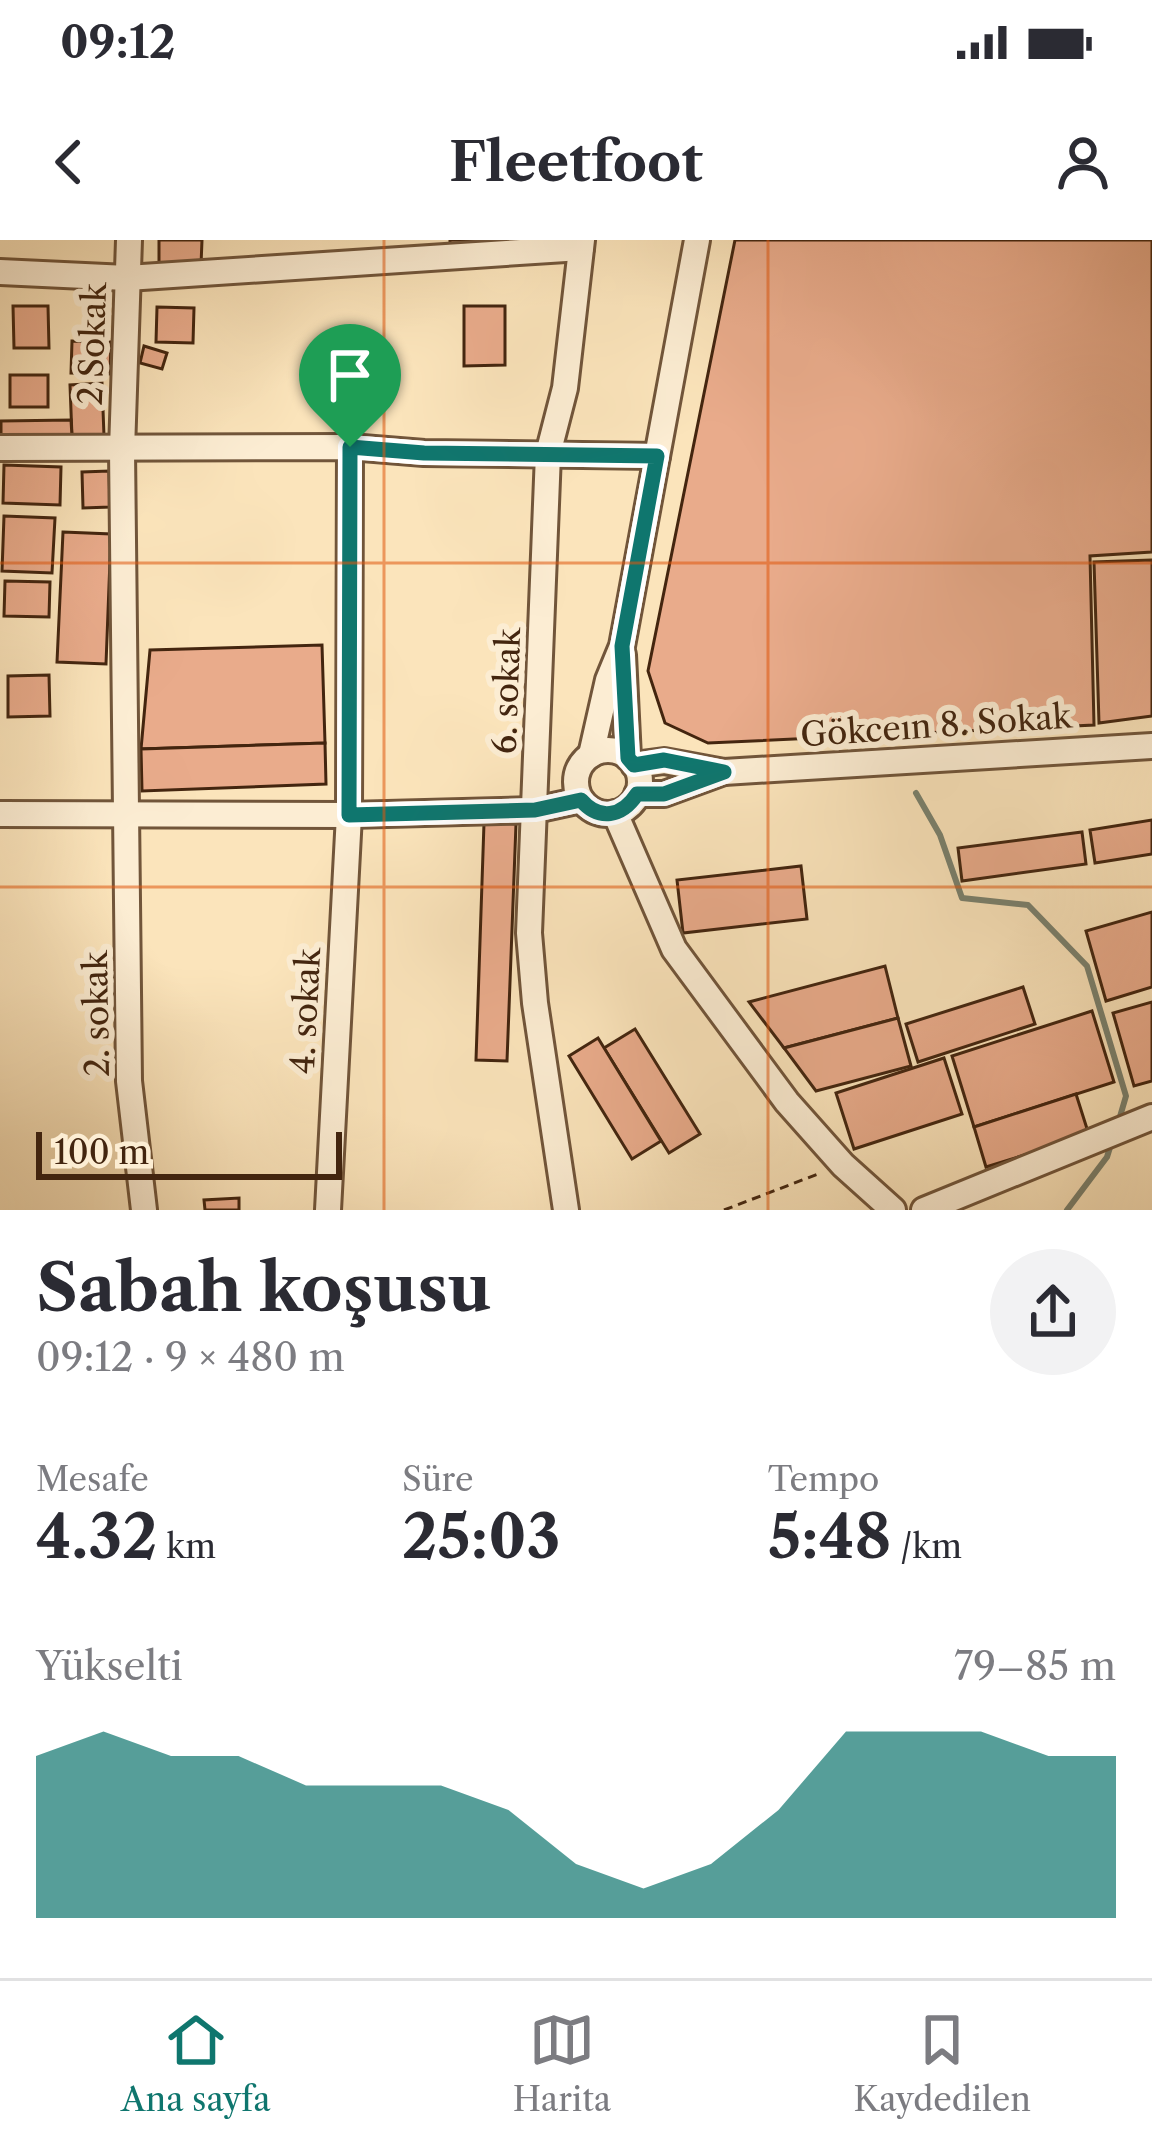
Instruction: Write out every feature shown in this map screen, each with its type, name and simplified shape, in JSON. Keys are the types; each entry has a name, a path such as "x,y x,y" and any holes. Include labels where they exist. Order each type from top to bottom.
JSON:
{"street":[{"name":"2 Sokak","path":"128,817 122,450 129,240"},
{"path":"622,646 631,762 639,775 637,794 625,810 596,812 581,800 578,771 590,755 608,680 622,646 697,240"},
{"path":"0,272 127,278 429,249 581,244"},
{"name":"6. sokak","path":"566,1210 529,933 548,454 565,388 581,244"},
{"path":"0,448 350,447 657,456"},
{"name":"4. sokak","path":"328,1210 349,815 350,447"},
{"name":"Gökceın 8. Sokak","path":"631,762 664,760 724,772 1152,746"},
{"path":"590,755 610,751 631,762"},
{"name":"Gökceın 8. Sokak","path":"637,794 664,794 724,772"},
{"path":"0,814 349,815 535,810 581,800"},
{"path":"615,813 674,949 776,1087 842,1165 893,1210"},
{"name":"2. sokak","path":"128,817 129,1081 143,1210"},
{"path":"924,1210 1152,1117"}],"path":[{"path":"724,1210 842,1165"}],"building":[{"path":"159,240 202,240 201,265 159,265"},
{"path":"450,240 494,240 494,243 450,245"},
{"path":"735,240 1152,240 1152,552 1090,556 1094,725 708,743 665,723 648,671"},
{"path":"13,306 48,306 49,348 14,348"},
{"path":"464,306 505,306 505,365 464,366"},
{"path":"157,307 194,308 193,343 156,342"},
{"path":"72,341 111,342 110,374 71,373"},
{"path":"144,346 167,353 162,369 140,363"},
{"path":"10,375 48,375 48,407 10,407"},
{"path":"102,383 104,436 72,437 70,385"},
{"path":"71,420 72,437 1,438 1,421"},
{"path":"4,465 61,467 60,505 3,503"},
{"path":"109,471 110,507 83,508 82,472"},
{"path":"4,516 55,518 52,573 2,571"},
{"path":"63,532 111,534 106,664 57,662"},
{"path":"1152,560 1152,716 1099,723 1094,562"},
{"path":"5,581 50,582 49,617 4,616"},
{"path":"322,645 325,743 141,749 150,650"},
{"path":"49,675 50,716 8,717 8,676"},
{"path":"325,743 326,784 142,791 141,749"},
{"path":"1152,820 1152,854 1095,863 1090,830"},
{"path":"484,823 516,824 507,1061 476,1060"},
{"path":"1082,832 1086,864 962,881 958,848"},
{"path":"801,866 807,919 683,933 677,880"},
{"path":"1152,912 1152,987 1106,1001 1086,931"},
{"path":"885,966 898,1018 784,1048 749,1002"},
{"path":"1023,987 1035,1024 918,1062 906,1024"},
{"path":"1152,1002 1152,1081 1134,1086 1113,1013"},
{"path":"1092,1011 1114,1082 974,1127 952,1056"},
{"path":"898,1018 911,1066 816,1091 784,1048"},
{"path":"635,1029 700,1134 669,1153 604,1048"},
{"path":"598,1038 661,1141 632,1159 569,1056"},
{"path":"944,1058 962,1114 854,1149 836,1093"},
{"path":"1076,1094 1089,1135 986,1167 974,1127"},
{"path":"239,1198 239,1210 205,1210 204,1200"}],"waterway":[{"path":"916,793 940,835 962,898 1028,905 1087,966 1126,1096 1119,1120"},
{"path":"1067,1210 1107,1157 1111,1144"}],"route":[{"path":"350,447 424,453 657,456 622,646 628,758 634,765 664,760 724,772 664,794 637,794 625,810 615,813 596,812 581,800 535,810 349,815 350,447"}]}
